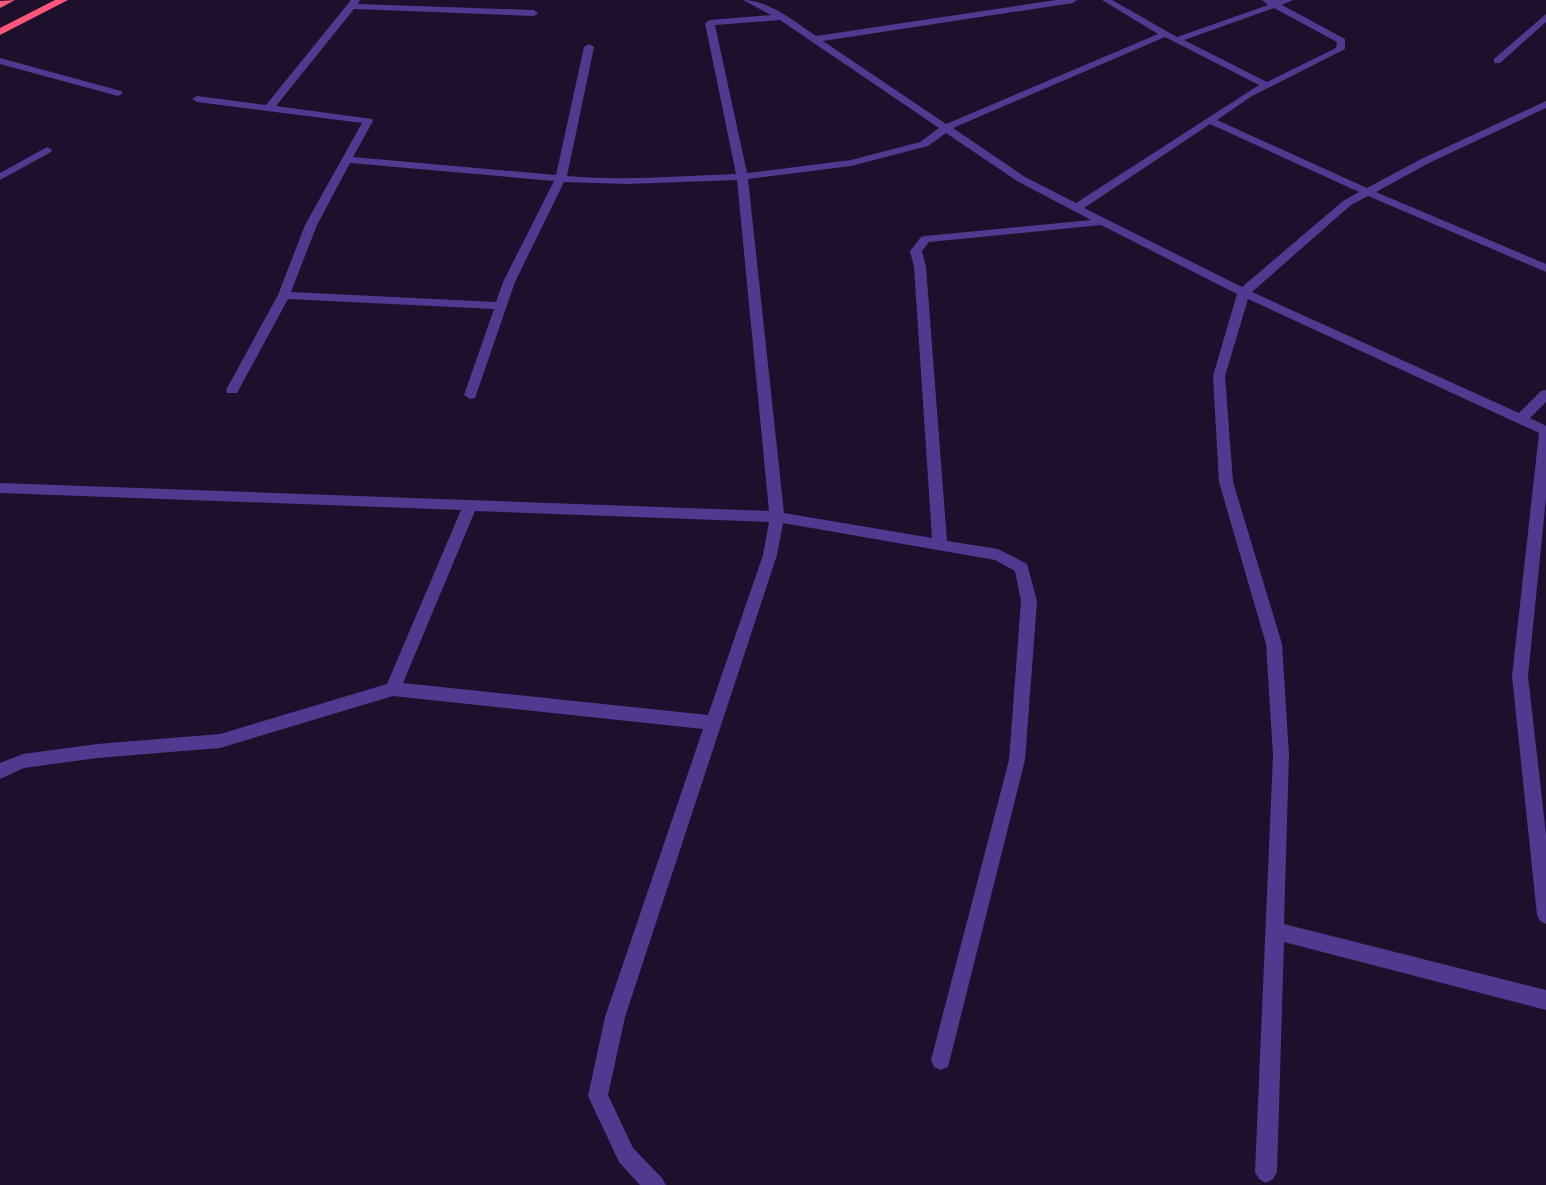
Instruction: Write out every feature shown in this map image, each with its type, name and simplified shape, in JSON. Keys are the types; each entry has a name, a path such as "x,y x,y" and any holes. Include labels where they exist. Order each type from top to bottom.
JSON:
{"highway":[{"path":"0,5 10,0"},
{"path":"0,32 63,0"}],"street":[{"path":"455,10 465,0"},
{"path":"747,0 782,17 816,39 1021,179 1197,271 1546,432 1520,676 1546,915"},
{"path":"816,39 1073,0"},
{"path":"1106,0 1176,40 1266,85"},
{"path":"1176,40 1271,2 1289,0"},
{"path":"1076,208 1266,85 1340,49 1342,41 1271,2"},
{"path":"269,108 354,3 534,13"},
{"path":"655,1185 626,1155 598,1096 615,1017 770,555 777,517 742,177 710,23 782,17"},
{"path":"1497,61 1546,17"},
{"path":"347,160 627,182 742,177 850,163 924,144 947,127 1165,34"},
{"path":"470,395 510,282 561,178 589,47"},
{"path":"0,61 118,93"},
{"path":"197,99 368,121 311,225 284,295 232,390"},
{"path":"1266,1172 1281,754 1274,644 1226,482 1219,376 1244,292 1347,203 1425,161 1546,104"},
{"path":"1209,120 1368,192 1546,268"},
{"path":"0,177 47,150"},
{"path":"940,545 920,267 916,251 925,239 1103,222"},
{"path":"284,295 501,306"},
{"path":"1520,420 1546,394"},
{"path":"0,488 777,517 998,555 1022,568 1029,602 1017,760 941,1060"},
{"path":"393,689 470,506"},
{"path":"0,771 22,761 97,751 220,741 393,689 714,723"},
{"path":"1275,931 1546,1000"}]}
